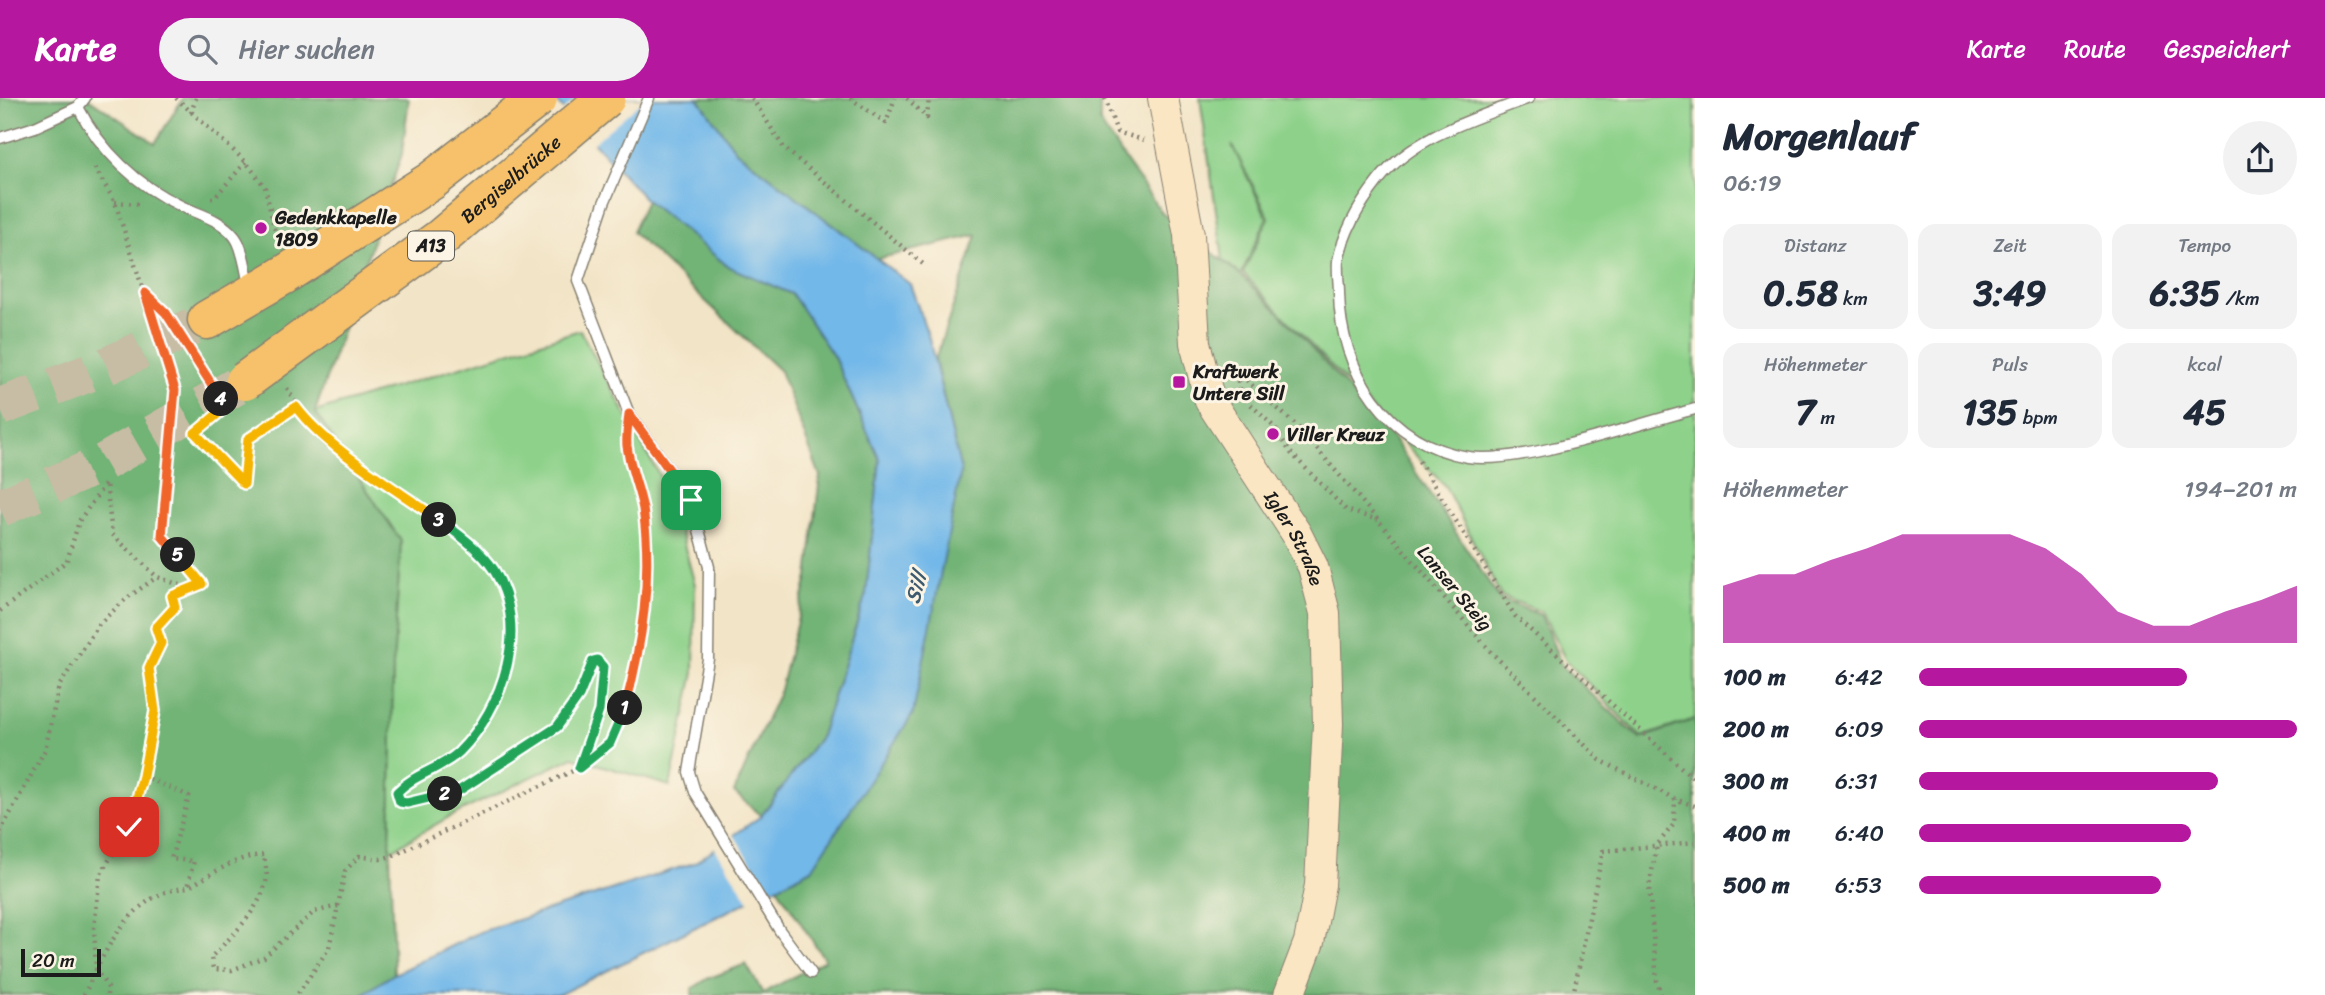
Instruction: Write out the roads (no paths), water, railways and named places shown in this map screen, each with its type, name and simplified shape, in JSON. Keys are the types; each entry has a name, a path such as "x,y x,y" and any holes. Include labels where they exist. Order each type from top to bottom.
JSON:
{"highway":[{"path":"207,320 284,275 431,181 538,98"},
{"name":"Bergiselbrücke","path":"245,381 442,237 606,98"}],"main road":[{"name":"Igler Straße","path":"1163,98 1189,235 1195,343 1210,401 1296,533 1313,567 1325,613 1328,724 1320,885 1309,942 1289,995"}],"lane":[{"path":"649,98 604,203 578,281 629,414 691,500 709,567 708,659 689,772 695,792 780,931 811,973"},
{"path":"1529,98 1460,124 1415,148 1379,179 1352,219 1338,263 1339,313 1348,356 1368,393 1398,427 1432,446 1469,457 1508,455 1547,448 1695,409"},
{"path":"0,138 35,127 81,103 86,123 102,145 143,185 180,206 218,220 237,239 251,294"}],"water":[{"name":"Sill","path":"553,98 698,98 736,151 910,284 929,338 961,471 913,714 812,869 777,887 558,995 361,995 394,974 480,932 694,863 761,816 821,736 866,594 880,460 834,357 792,294 729,267 646,200"}],"tunnel":[{"path":"0,407 102,368 207,320"},
{"path":"0,508 101,464 245,381"}],"place":[{"name":"Gedenkkapelle 1809","path":"261,228"},
{"name":"Kraftwerk Untere Sill","path":"1179,382"},
{"name":"Viller Kreuz","path":"1273,434"}]}
